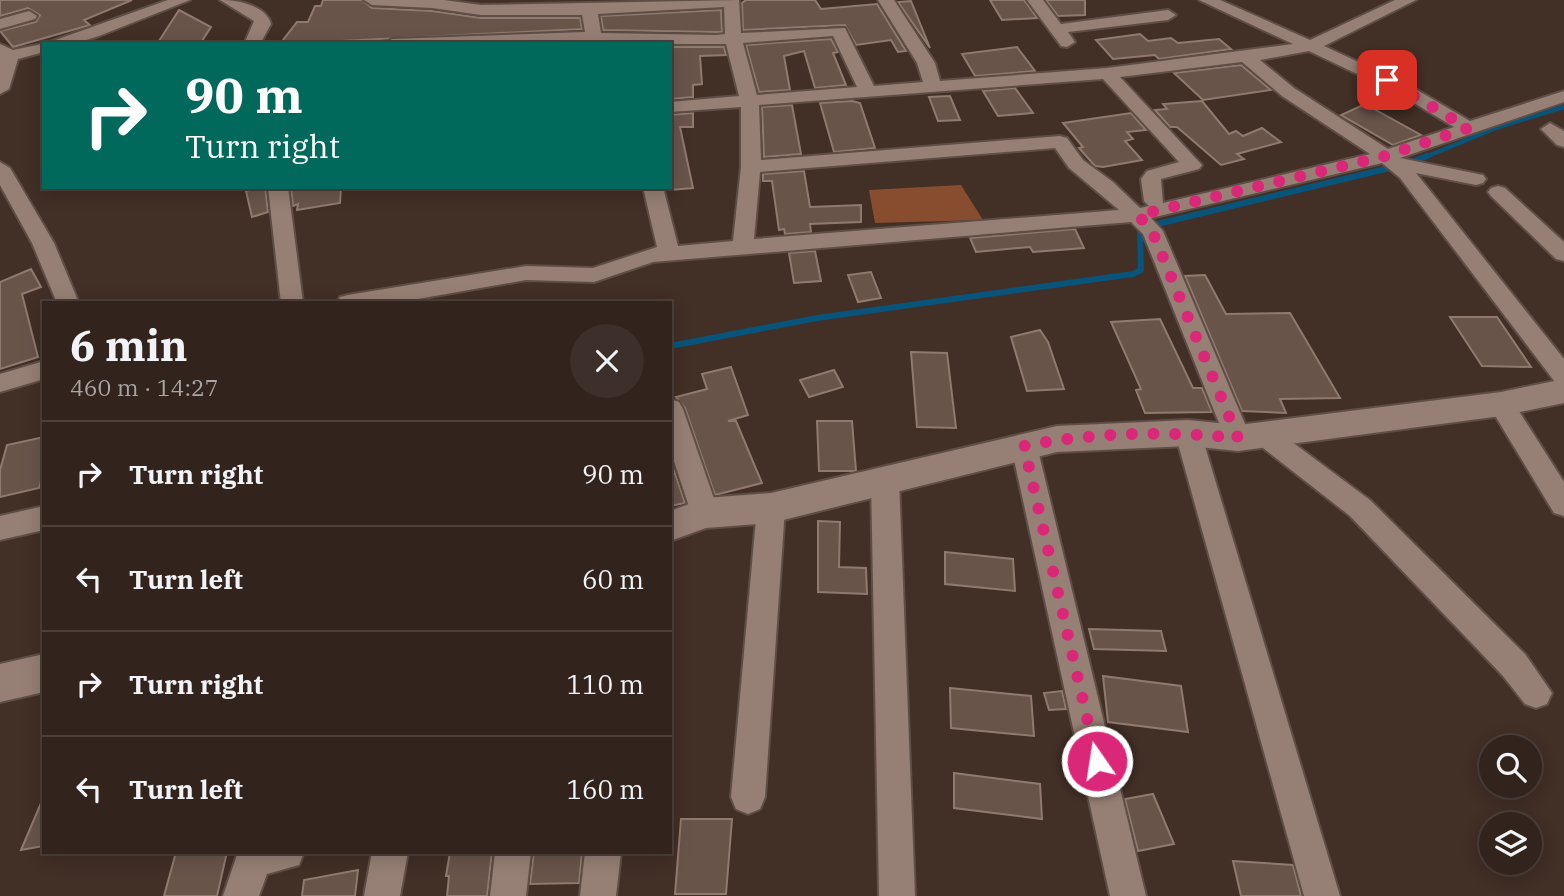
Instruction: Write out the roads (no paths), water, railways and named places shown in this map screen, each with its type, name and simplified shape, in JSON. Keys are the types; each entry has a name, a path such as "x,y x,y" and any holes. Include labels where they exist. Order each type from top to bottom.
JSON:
{"street":[{"path":"62,42 182,0"},
{"path":"228,0 262,19 263,24 253,42"},
{"path":"372,0 432,3 481,10 589,10 732,1 733,38 750,103 751,167 743,247"},
{"path":"886,0 926,63 933,88"},
{"path":"1035,0 1062,35 1168,15"},
{"path":"1208,0 1414,94 1468,128"},
{"path":"672,107 750,103 1107,73 1246,57 1310,46 1400,1"},
{"path":"1233,12 1251,4"},
{"path":"589,10 594,37"},
{"path":"0,24 29,16"},
{"path":"449,42 594,37 619,42 839,31 869,93"},
{"path":"4,54 42,47"},
{"path":"4,54 42,56"},
{"path":"0,89 4,54"},
{"path":"1246,57 1297,98 1395,164 1564,376"},
{"path":"1107,73 1192,165 1154,175 1151,179 1154,201"},
{"path":"360,301 526,273 594,275 634,260 669,253 1144,222 1395,164 1468,128 1564,96"},
{"path":"751,167 1060,142 1076,164 1144,222 1250,436 1360,508 1504,655 1536,693"},
{"path":"1395,164 1476,179"},
{"path":"0,168 43,243 67,301"},
{"path":"278,189 292,301"},
{"path":"653,189 669,253"},
{"path":"1498,191 1564,254"},
{"path":"0,383 42,371"},
{"path":"672,525 705,513 771,508 1057,439 1188,433 1250,436 1501,404 1564,391"},
{"path":"1501,404 1564,505"},
{"path":"672,416 705,513"},
{"path":"1188,433 1322,896"},
{"path":"1024,446 1128,896"},
{"path":"885,480 897,896"},
{"path":"748,797 771,508"},
{"path":"2,533 42,519"},
{"path":"0,683 42,673"},
{"path":"241,896 266,854"},
{"path":"382,896 390,854"},
{"path":"508,896 513,854"},
{"path":"598,896 603,854"}],"waterway":[{"path":"1423,158 1498,127 1564,107"},
{"path":"1410,163 1427,156"},
{"path":"672,346 817,318 1133,274 1141,270 1140,233 1145,227 1398,166"}]}
